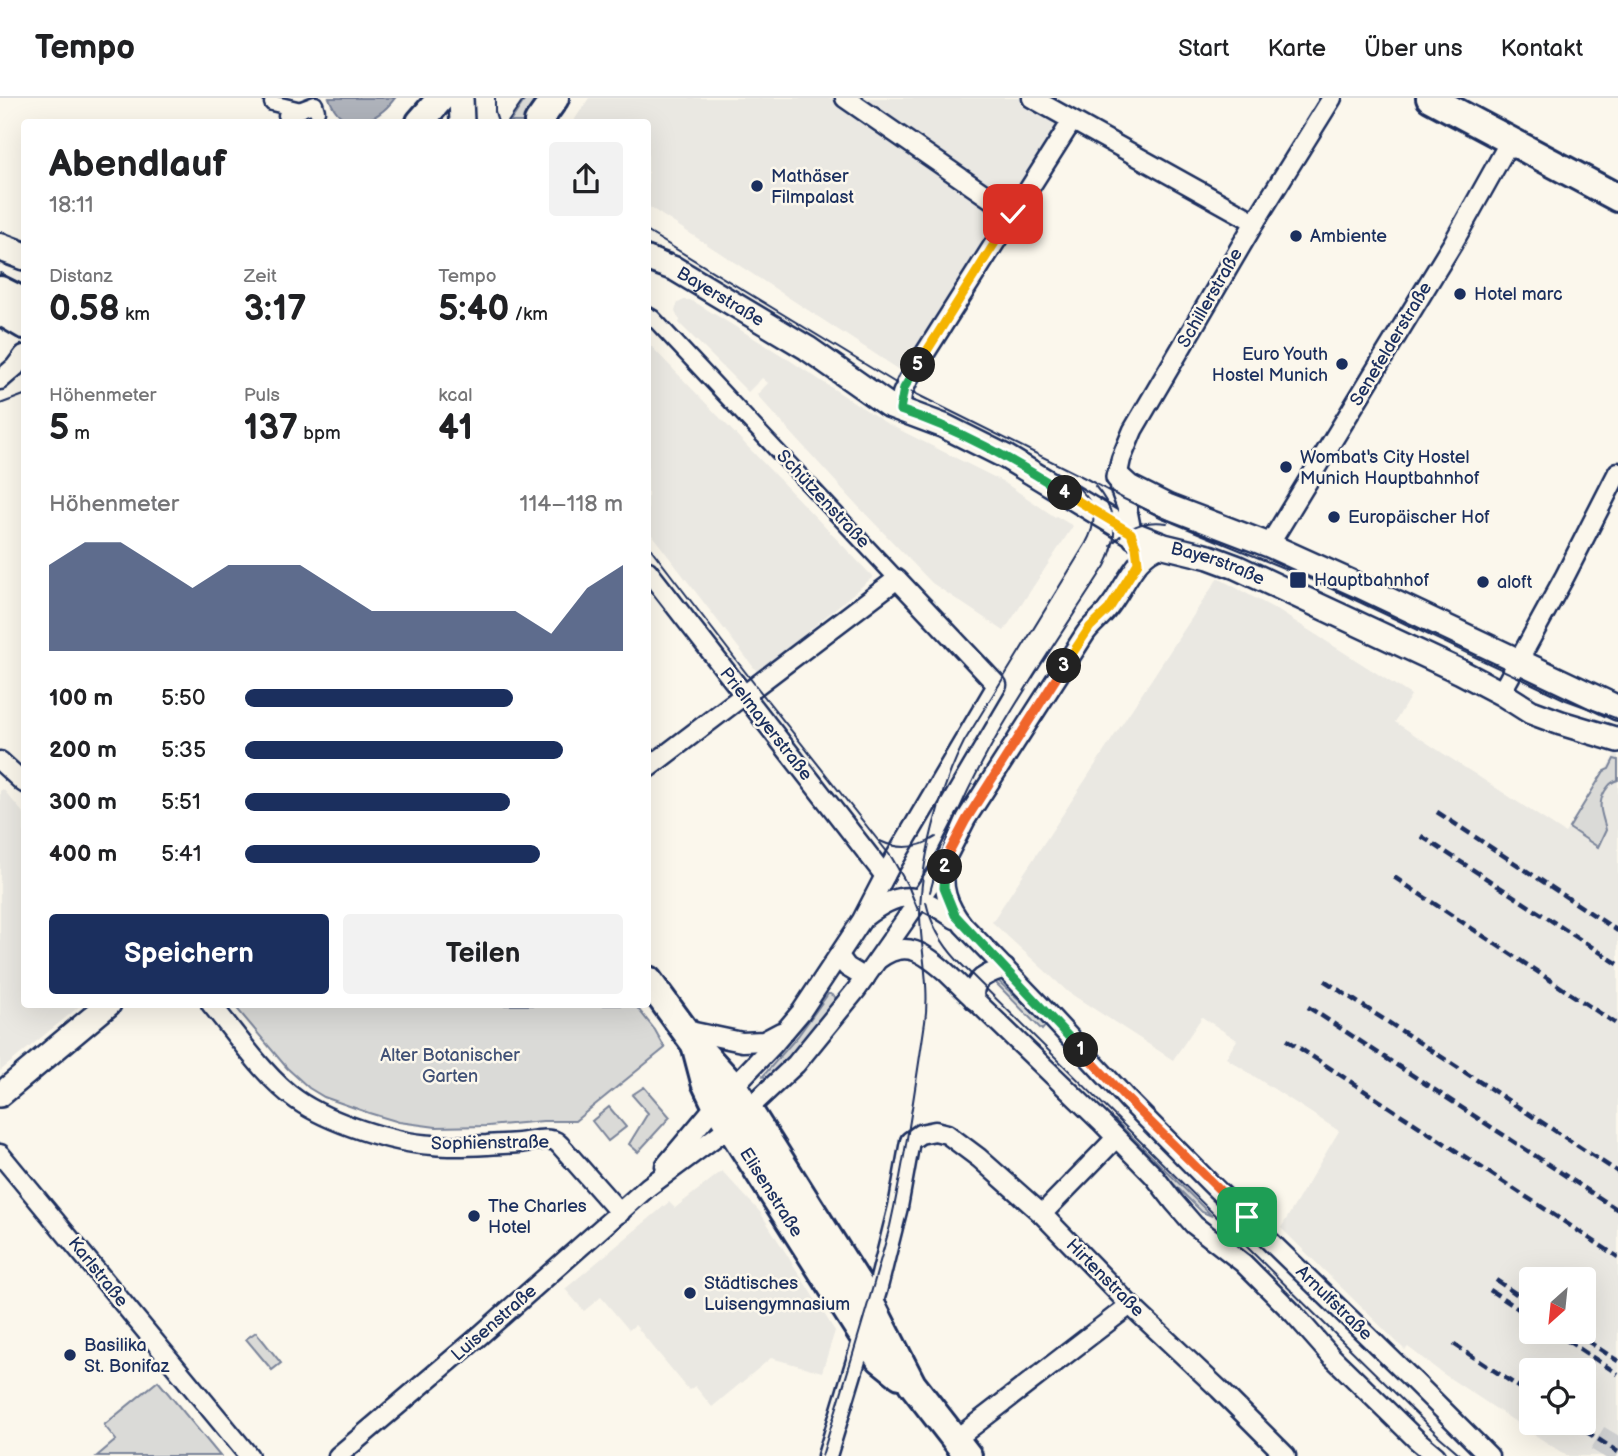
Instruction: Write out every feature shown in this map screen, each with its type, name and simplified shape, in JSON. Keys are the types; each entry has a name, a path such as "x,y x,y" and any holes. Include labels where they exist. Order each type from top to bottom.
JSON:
{"main road":[{"path":"423,119 441,98"},
{"path":"1430,98 1618,198"},
{"path":"0,247 21,255"},
{"path":"0,290 21,300"},
{"path":"0,311 21,323"},
{"name":"Elisenstraße","path":"651,984 690,1037 705,1082 732,1107 872,1306 912,1384"},
{"name":"Elisenstraße","path":"732,1107 863,1336 880,1359 912,1384"},
{"path":"912,1384 962,1447"}],"street":[{"path":"461,98 463,119"},
{"path":"845,98 1013,214"},
{"path":"1032,98 1255,222"},
{"name":"Schillerstraße","path":"1118,477 1133,430 1255,222 1332,98"},
{"path":"272,103 304,114"},
{"path":"900,410 902,394 908,380 1072,121"},
{"name":"Senefelderstraße","path":"1269,545 1452,243 1510,141"},
{"name":"Bayerstraße","path":"651,260 675,269 796,341 877,398 900,410 944,426 1006,457 1131,533 1164,546 1209,556 1236,566 1461,672 1531,712 1618,740"},
{"name":"Schützenstraße","path":"651,317 997,685"},
{"path":"0,380 21,359"},
{"path":"1501,693 1618,472"},
{"path":"1118,477 1138,563"},
{"name":"Bayerstraße","path":"1118,477 1129,487 1167,506 1269,545 1618,708"},
{"path":"1138,563 1150,552 1164,546"},
{"name":"Luisenstraße","path":"338,1456 477,1339 620,1213 732,1107 796,1063 865,978 920,899 966,820 1079,642 1109,609 1138,563"},
{"name":"Prielmayerstraße","path":"651,575 884,876"},
{"path":"651,766 897,579"},
{"name":"Luisenstraße","path":"648,1187 732,1107 801,1012 862,920 884,876 997,685"},
{"path":"0,761 21,780"},
{"name":"Arnulfstraße","path":"946,858 943,876 945,894 963,925 1124,1096 1489,1456"},
{"path":"862,920 895,900 908,897 920,899"},
{"name":"Arnulfstraße","path":"920,899 933,904 963,925"},
{"name":"Arnulfstraße","path":"878,960 897,950 920,952 946,972 1154,1176 1194,1225 1242,1263 1294,1314 1331,1356 1436,1456"},
{"path":"839,956 847,967 865,978"},
{"path":"974,1000 978,982 1005,968"},
{"path":"822,981 848,1000"},
{"path":"0,1095 104,1008"},
{"name":"Sophienstraße","path":"214,1008 270,1076 296,1100 314,1111 360,1129 433,1145 554,1140 620,1213"},
{"name":"Luisenstraße","path":"690,1037 742,1042 764,1041 787,1028"},
{"name":"Hirtenstraße","path":"872,1306 898,1207 910,1141 927,1132 947,1134 979,1158 1042,1214 1130,1305 1286,1456"},
{"path":"1042,1214 1116,1138"},
{"name":"Karlstraße","path":"0,1154 248,1456"},
{"path":"962,1447 1130,1305"},
{"path":"827,1456 872,1306"}],"shaded area":[{"path":"329,98 395,98 379,114 369,119 347,119 335,110"},
{"path":"589,98 1020,98 1059,121 909,376 651,208 651,119 575,119"},
{"path":"684,300 698,304 886,423 1002,481 1073,526 1004,631 932,583 856,504 757,395 768,383 762,378 748,392 679,323 675,310 678,303"},
{"path":"651,346 873,577 758,673 651,534"},
{"path":"1218,578 1277,610 1411,695 1395,722 1565,833 1618,750 1618,1456 1567,1456 1535,1435 1596,1435 1596,1358 1519,1358 1519,1424 1408,1347 1405,1350 1281,1228 1339,1131 1226,1058 1237,1040 1202,1017 1173,1060 1068,992 992,922"},
{"path":"3,789 21,810 21,1008 77,1008 0,1071 0,791"},
{"name":"Städtisches Luisengymnasium","path":"722,1171 760,1212 835,1331 822,1372 771,1358 712,1407 695,1386 689,1390 635,1325 629,1330 601,1297 584,1311 565,1289 669,1202 675,1208"}],"green space":[{"path":"526,98 540,98 526,119 512,119"},
{"path":"1614,759 1618,760 1618,780 1609,785 1602,796 1601,810 1606,830 1598,847 1569,828"},
{"path":"990,977 994,977 1046,1025 1042,1030"},
{"path":"828,994 838,999 768,1080 763,1076 798,1036"},
{"name":"Alter Botanischer Garten","path":"237,1008 637,1008 665,1048 575,1121 488,1126 436,1127 399,1122 324,1097 309,1088 287,1068"},
{"path":"644,1087 670,1117 638,1152 629,1144 648,1113 632,1095"},
{"path":"609,1107 626,1127 608,1141 592,1121"},
{"path":"1115,1120 1212,1216 1202,1212 1127,1138 1109,1126"},
{"path":"256,1332 281,1363 272,1370 246,1339"},
{"path":"158,1381 220,1456 97,1456 116,1440 104,1425"}],"tunnel":[{"path":"1602,1456 1618,1429"}],"tram line":[{"path":"495,98 497,119"},
{"path":"510,119 525,98"},
{"path":"651,234 904,388 1124,499 1174,523 1315,581 1566,700 1618,719"},
{"path":"651,246 670,255"},
{"path":"0,273 21,284"},
{"path":"0,404 21,396"},
{"path":"822,1456 888,1233 905,1150 925,1022 926,982 920,916 924,873 933,827 947,781 964,742 1091,531 1093,512 1086,495 1061,474"},
{"path":"930,892 961,805 982,764 1029,682 1110,555 1114,524 1108,505 1095,486"},
{"path":"1111,545 1136,526 1167,523"},
{"path":"651,549 892,858 918,910"},
{"path":"880,841 908,847 936,837"},
{"path":"926,902 938,933 957,960 1462,1456"}],"railway":[{"path":"1437,812 1618,931"},
{"path":"1421,836 1618,964"},
{"path":"1394,877 1618,1025"},
{"path":"1325,981 1618,1172"},
{"path":"1308,1007 1618,1210"},
{"path":"1287,1040 1618,1257"},
{"path":"1496,1280 1519,1296"},
{"path":"1490,1290 1519,1309"},
{"path":"1454,1344 1519,1387"},
{"path":"1572,1344 1618,1374"},
{"path":"1592,1344 1618,1361"},
{"path":"1592,1435 1618,1452"}],"place":[{"name":"Mathäser Filmpalast","path":"757,186"},
{"name":"Ambiente","path":"1296,236"},
{"name":"Hotel marc","path":"1460,294"},
{"name":"Euro Youth Hostel Munich","path":"1342,364"},
{"name":"Wombat's City Hostel Munich Hauptbahnhof","path":"1286,467"},
{"name":"Europäischer Hof","path":"1334,517"},
{"name":"Hauptbahnhof","path":"1298,580"},
{"name":"aloft","path":"1483,582"},
{"name":"The Charles Hotel","path":"474,1216"},
{"name":"Städtisches Luisengymnasium","path":"690,1293"},
{"name":"Basilika St. Bonifaz","path":"70,1355"}],"route":[{"path":"1013,214 908,380 902,394 900,410 944,426 1006,457 1131,533 1138,563 1109,609 1085,634 956,837 946,858 943,876 945,894 951,909 963,925 1124,1096 1247,1217"}]}
